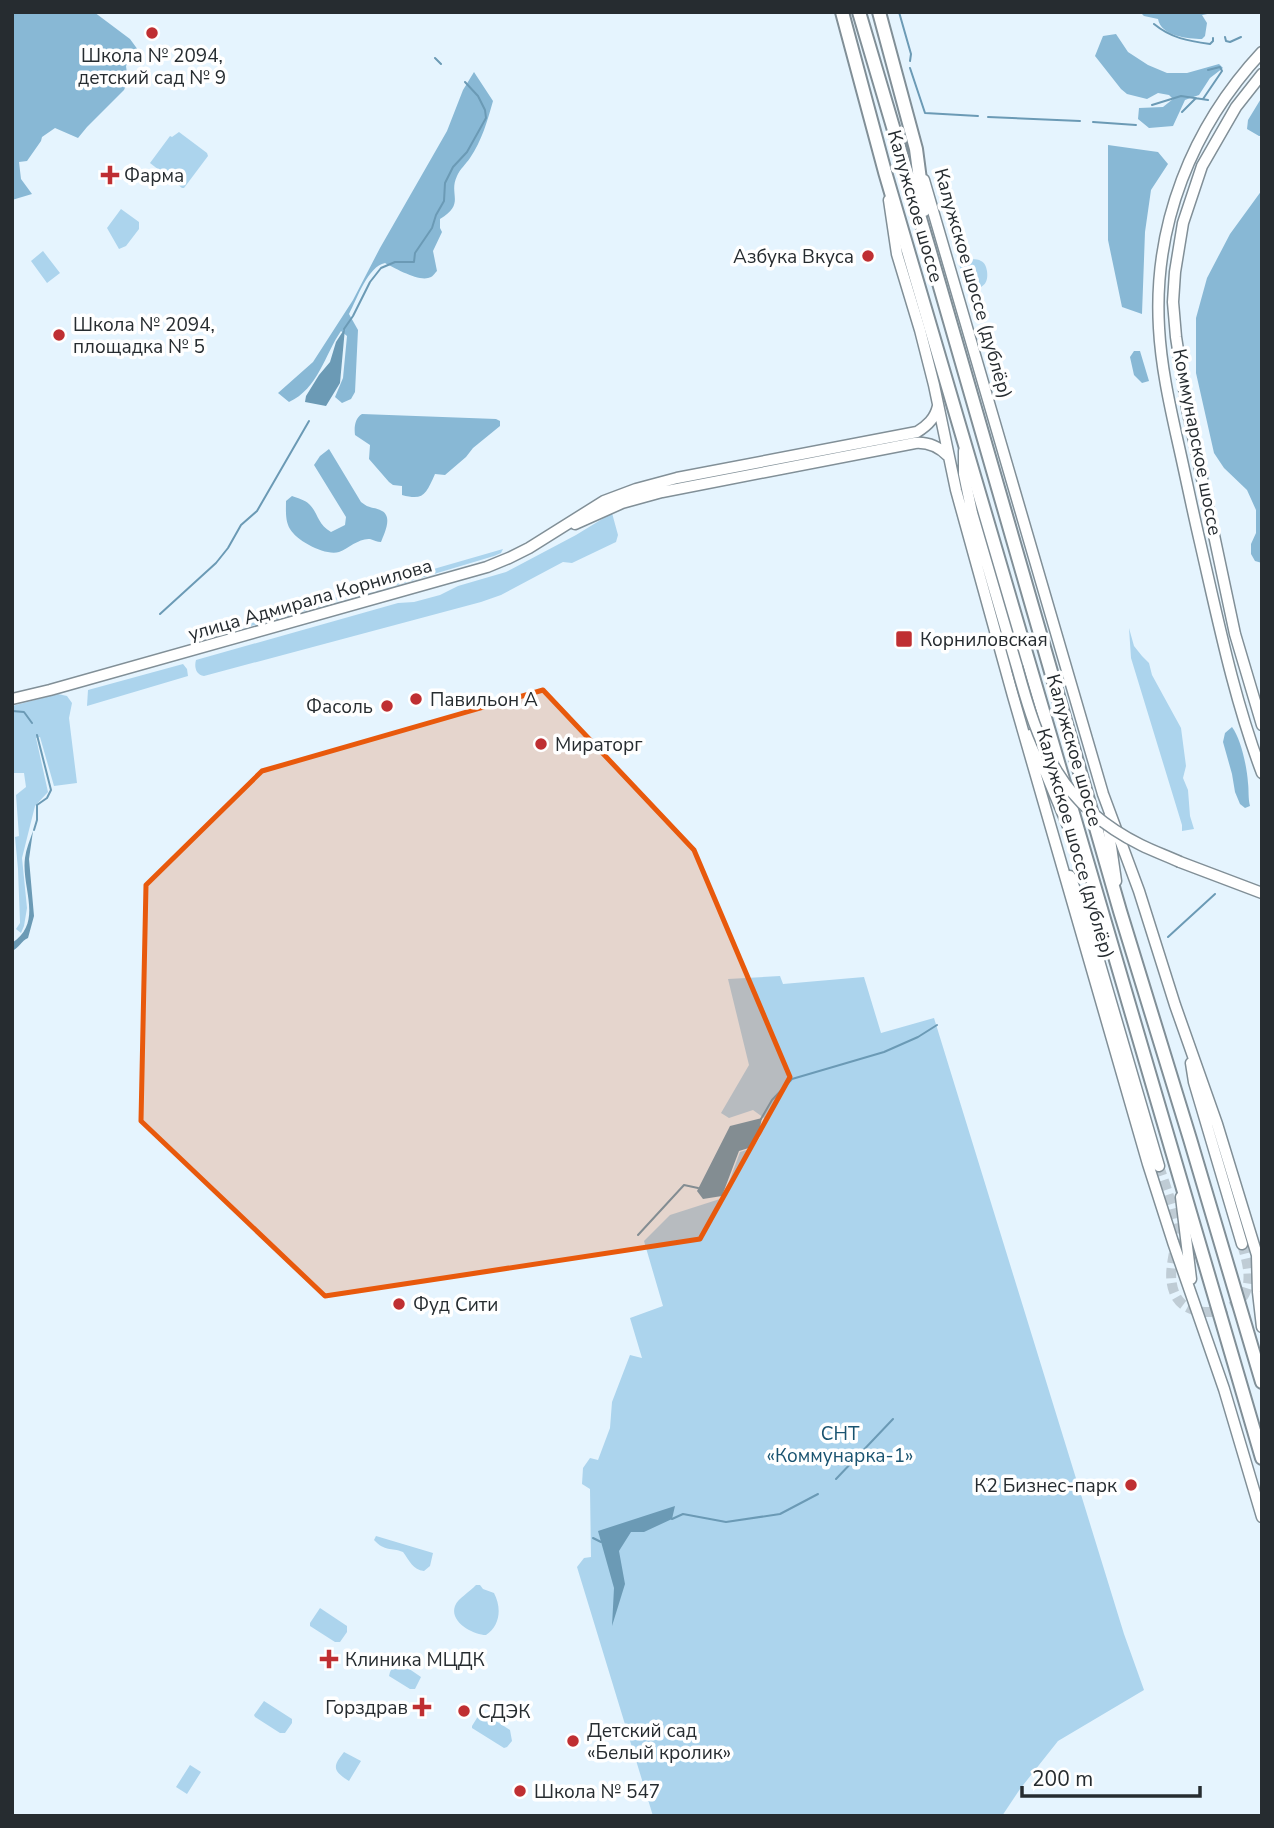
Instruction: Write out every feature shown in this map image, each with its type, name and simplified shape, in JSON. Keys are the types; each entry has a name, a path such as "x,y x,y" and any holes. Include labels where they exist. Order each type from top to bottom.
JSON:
{"highway":[{"name":"Калужское шоссе","path":"842,12 885,172 1262,1458"},
{"name":"Калужское шоссе","path":"859,12 1120,911 1191,1139 1262,1382"},
{"name":"Калужское шоссе (дублёр)","path":"879,12 916,149"},
{"path":"916,149 930,252"}],"main road":[{"name":"Коммунарское шоссе","path":"1262,52 1224,99 1189,160 1176,191 1169,218 1159,295 1160,339 1169,398 1225,651 1262,773"},
{"name":"Коммунарское шоссе","path":"1262,74 1229,118 1202,166 1183,223 1173,302 1187,408 1235,634 1262,725"},
{"name":"Калужское шоссе (дублёр)","path":"916,149 1103,794 1139,891 1217,1124 1256,1255 1262,1327"},
{"name":"Калужское шоссе (дублёр)","path":"885,172 897,254 920,330 974,556 1013,696 1148,1164 1224,1389 1262,1517"},
{"name":"улица Адмирала Корнилова","path":"12,699 487,567 519,554 604,501 636,489 677,478 911,434 928,425 938,404"},
{"path":"963,438 964,474 972,513 1029,713 1038,737 1064,784 1080,802 1119,833 1180,862 1262,893"},
{"path":"550,536 609,508 662,492 915,443 933,445 949,456"},
{"path":"1013,696 1100,907"},
{"path":"1103,794 1120,911"},
{"path":"1053,836 1090,930 1159,1166"},
{"path":"1187,1038 1194,1082 1242,1244"},
{"path":"1176,1166 1195,1304"}],"highlighted area":[{"path":"543,690 694,850 790,1077 700,1239 325,1296 141,1121 146,885 262,771"}],"green space":[{"path":"179,132 208,156 184,188 150,163 170,136"},
{"path":"121,209 139,222 139,229 126,246 119,249 107,228"},
{"path":"43,251 60,273 47,283 31,261"},
{"path":"958,260 981,261 987,271 985,284 966,290"},
{"path":"612,513 618,535 616,542 572,563 563,562 501,595 204,676 196,670 196,660 398,603 440,595 458,586 506,572"},
{"path":"503,549 494,556 394,586 392,581"},
{"path":"337,597 338,599 318,607 251,626 244,624"},
{"path":"1129,628 1134,646 1149,663 1152,675 1181,728 1186,766 1183,778 1188,790 1194,829 1182,831 1131,658"},
{"path":"183,664 188,676 87,706 88,690"},
{"path":"58,694 67,696 72,703 69,718 77,783 54,786 40,737 36,738 48,792 35,806 22,858 27,908 21,933 16,929 20,923 15,837 19,836 16,795 26,787 24,773 12,773 12,706"},
{"name":"СНТ «Коммунарка-1»","path":"780,976 783,984 864,977 881,1033 934,1018 1124,1634 1144,1690 1058,1741 1002,1816 653,1816 577,1567 584,1558 591,1557 590,1489 582,1484 583,1468 590,1458 598,1460 610,1428 612,1402 630,1355 642,1358 630,1318 663,1306 644,1241 670,1215 723,1198 740,1152 753,1148 760,1137 764,1118 753,1110 729,1118 721,1113 749,1065 728,979"},
{"path":"376,1536 433,1553 430,1566 424,1571 417,1569 403,1552 378,1544 374,1540"},
{"path":"476,1585 494,1593 498,1605 497,1622 486,1635 475,1633 464,1626 454,1612 459,1600"},
{"path":"320,1608 347,1626 347,1632 340,1642 335,1642 310,1626"},
{"path":"399,1662 421,1677 415,1689 410,1689 389,1676 395,1663"},
{"path":"264,1701 292,1719 285,1733 280,1733 255,1717"},
{"path":"482,1712 510,1730 512,1741 507,1747 504,1748 472,1728"},
{"path":"344,1752 361,1761 349,1781 336,1768 337,1761"},
{"path":"190,1765 201,1772 187,1794 176,1787"}],"shaded area":[{"path":"12,12 94,12 130,39 141,54 126,66 128,81 124,90 78,138 55,128 42,137 27,161 19,162 21,179 32,194 12,200"},
{"path":"1218,12 1202,15 1207,23 1202,39 1170,33 1160,25 1158,19 1141,13"},
{"path":"1116,34 1128,52 1167,73 1187,73 1219,64 1223,68 1210,78 1199,95 1185,100 1173,126 1149,128 1138,119 1139,108 1163,107 1173,99 1169,95 1158,93 1147,99 1127,94 1121,89 1095,56 1103,36"},
{"path":"474,72 493,101 478,144 457,176 452,208 440,219 442,232 433,251 437,271 431,277 418,278 385,263 373,270 349,314 358,330 355,392 351,399 342,403 335,397 343,378 347,336 341,331 314,380 307,389 289,402 278,393 313,362 353,300 447,131 463,90"},
{"path":"1262,97 1262,136 1259,136 1247,129 1248,120"},
{"path":"1108,145 1158,152 1168,164 1151,190 1145,232 1142,314 1122,307 1108,240"},
{"path":"1262,190 1262,563 1255,561 1251,554 1251,544 1256,533 1256,510 1247,490 1224,468 1214,453 1196,373 1196,318 1207,278 1230,234"},
{"path":"345,328 340,383 326,406 305,402 319,375 330,362 336,342"},
{"path":"1134,351 1140,351 1149,381 1142,383 1134,375 1130,357"},
{"path":"362,414 496,419 500,421 500,426 445,475 435,474 423,494 409,497 402,495 402,486 389,482 369,459 370,445 355,435 356,423"},
{"path":"329,449 361,502 387,517 387,526 381,542 366,539 339,552 326,552 305,543 290,529 286,501 292,496 309,504 331,532 345,525 346,517 314,465"},
{"path":"1232,727 1241,746 1246,769 1250,806 1245,808 1240,804 1235,792 1223,742 1225,733"},
{"path":"33,831 29,859 34,916 28,938 12,951 12,943 22,935 29,915 25,858"},
{"path":"762,1118 752,1147 739,1151 722,1196 703,1199 697,1191 730,1126"},
{"path":"675,1506 672,1519 644,1532 631,1532 619,1551 625,1584 612,1626 614,1588 598,1531"}],"waterway":[{"path":"899,12 911,54 910,61"},
{"path":"1154,24 1173,36 1187,40 1210,44 1213,38"},
{"path":"1225,37 1226,41 1230,42 1241,37"},
{"path":"435,58 441,64"},
{"path":"1203,99 1222,71 1220,67 1208,70"},
{"path":"910,68 925,113 978,116"},
{"path":"344,329 370,282 381,268 395,262 414,262 415,253 432,228 444,201 445,183 486,118 478,96 465,82"},
{"path":"1152,105 1181,96 1208,100"},
{"path":"1182,112 1196,98"},
{"path":"988,117 1080,121"},
{"path":"1093,122 1136,125"},
{"path":"160,614 216,563 241,525 257,511 309,421"},
{"path":"12,711 24,712 32,723"},
{"path":"34,830 37,805 47,798 51,790 37,735"},
{"path":"1168,937 1215,894"},
{"path":"761,1119 772,1100 792,1079 884,1052 937,1025"},
{"path":"638,1235 684,1185 698,1188"},
{"path":"836,1479 893,1419"},
{"path":"672,1519 683,1514 726,1522 780,1514 818,1494"},
{"path":"593,1538 601,1542"}],"tunnel":[{"path":"1159,1166 1176,1224 1171,1280 1177,1298 1184,1305 1192,1310 1213,1312 1224,1310 1241,1299 1248,1279 1242,1244"}],"place":[{"name":"Школа № 2094, детский сад № 9","path":"152,33"},
{"name":"Фарма","path":"110,175"},
{"name":"Азбука Вкуса","path":"868,256"},
{"name":"Школа № 2094, площадка № 5","path":"59,335"},
{"name":"Корниловская","path":"904,639"},
{"name":"Павильон А","path":"416,699"},
{"name":"Фасоль","path":"387,706"},
{"name":"Мираторг","path":"541,744"},
{"name":"Фуд Сити","path":"399,1304"},
{"name":"К2 Бизнес-парк","path":"1131,1485"},
{"name":"Клиника МЦДК","path":"329,1659"},
{"name":"Горздрав","path":"422,1707"},
{"name":"СДЭК","path":"464,1711"},
{"name":"Детский сад «Белый кролик»","path":"573,1741"},
{"name":"Школа № 547","path":"520,1791"}]}
